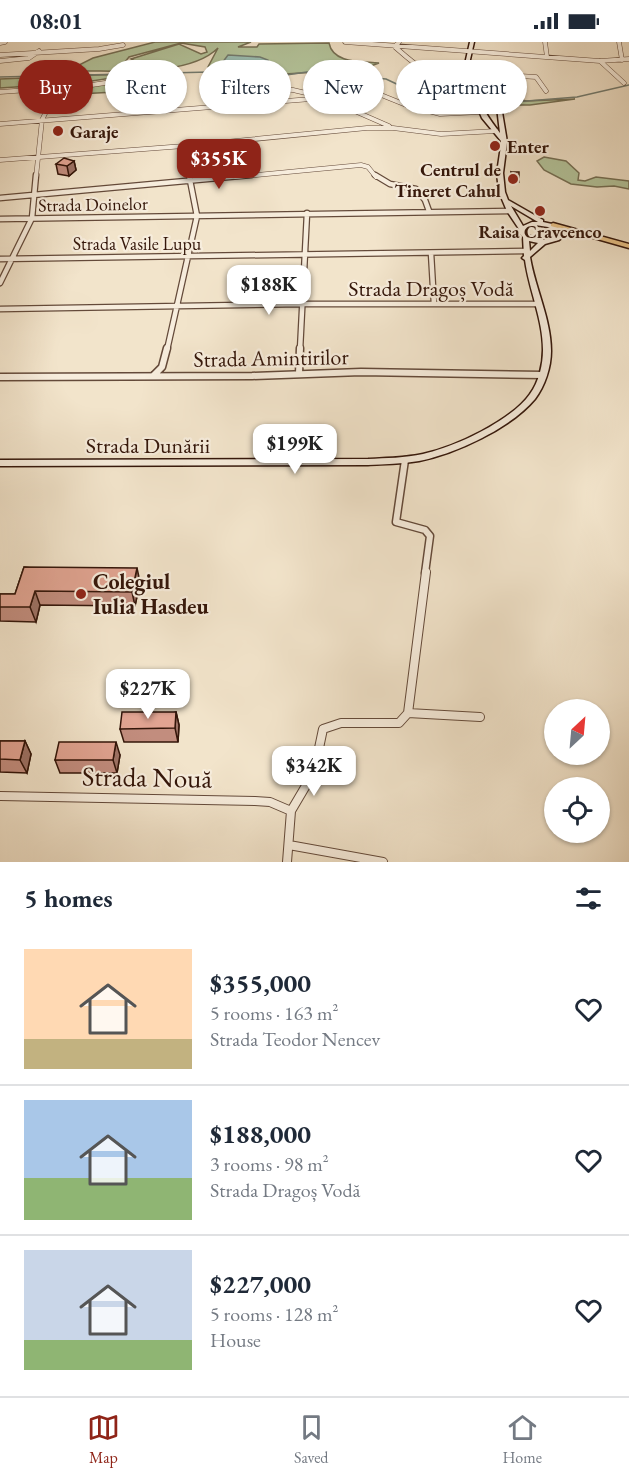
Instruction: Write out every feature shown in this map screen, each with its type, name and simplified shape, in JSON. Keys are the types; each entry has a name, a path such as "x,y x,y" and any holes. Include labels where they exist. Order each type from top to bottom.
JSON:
{"main road":[{"path":"468,60 471,42"},
{"path":"483,114 504,142"},
{"path":"500,114 504,142 500,178 505,200 526,237 544,242 555,241 561,236 595,237"},
{"path":"494,128 502,126"},
{"path":"505,200 559,230 561,236"},
{"path":"522,229 531,223 549,224 629,246"},
{"name":"Strada Dunării","path":"0,463 368,462 427,457 455,449 522,406 532,397 543,375 547,348 525,255 526,237"},
{"path":"525,255 544,242"}],"street":[{"path":"0,43 5,42"},
{"path":"345,42 600,61 629,59"},
{"path":"395,47 399,42"},
{"path":"545,42 547,57"},
{"path":"619,42 622,60"},
{"path":"0,55 39,51 89,50 122,43"},
{"path":"395,47 411,60"},
{"path":"0,61 33,57 39,51"},
{"path":"600,61 624,83"},
{"path":"527,76 536,76 546,91"},
{"path":"0,92 18,91"},
{"path":"0,123 303,100"},
{"path":"0,283 32,218 42,120 45,114"},
{"path":"361,114 393,128"},
{"path":"443,114 459,114"},
{"path":"0,160 184,146 356,129 393,128 441,134 494,128"},
{"path":"153,376 162,367 165,358 197,216 184,146"},
{"path":"0,198 364,165 370,167 382,181 413,187 425,197 429,211"},
{"name":"Strada Doinelor","path":"0,219 510,211"},
{"path":"299,373 307,213"},
{"path":"431,254 434,304"},
{"name":"Strada Vasile Lupu","path":"0,259 525,255"},
{"name":"Strada Dragoș Vodă","path":"0,309 302,304 538,304"},
{"name":"Strada Amintirilor","path":"0,377 262,376 299,373 543,375"},
{"path":"286,862 291,811 314,772 323,729 333,723 389,725 399,723 408,713 430,536 425,530 396,522 405,460"},
{"path":"408,713 480,717"},
{"name":"Strada Nouă","path":"0,796 255,801 270,802 291,811"},
{"path":"289,845 384,862"}],"green space":[{"path":"155,42 251,42 238,47 257,47 259,44 329,43 336,55 349,60 303,60 303,72 291,73 291,60 212,60 218,48 206,57 187,64 187,60 131,59 179,44 201,54 207,52 205,47 181,43 129,57 127,60 105,60 105,71 93,71 93,60 89,60"},
{"path":"93,75 105,75 105,79 93,81"},
{"path":"18,78 18,87 0,88 0,79"},
{"path":"105,83 105,93 93,93 93,85"},
{"path":"575,99 527,105 527,101"},
{"path":"544,157 566,161 579,173 578,180 585,181 596,177 629,181 629,189 571,184 544,170 537,161"}],"water":[{"path":"228,55 260,57 268,60 224,60"}],"building":[{"path":"64,158 74,161 67,166 56,164"},
{"path":"511,172 519,172 519,179 511,178"},
{"path":"24,567 137,568 132,592 35,591 30,607 0,607 0,594 15,594"},
{"path":"122,712 176,712 175,728 120,729"},
{"path":"0,741 25,741 20,760 0,759"},
{"path":"59,742 116,742 113,760 55,760"}],"waterway":[{"path":"0,77 210,72 272,77 307,72 386,79 396,84"},
{"path":"527,101 577,97 629,85"}],"place":[{"name":"Garaje","path":"58,131"},
{"name":"Enter","path":"495,146"},
{"name":"Centrul de Tineret Cahul","path":"513,179"},
{"name":"Raisa Cravcenco","path":"540,211"},
{"name":"Colegiul Iulia Hasdeu","path":"81,594"}]}
